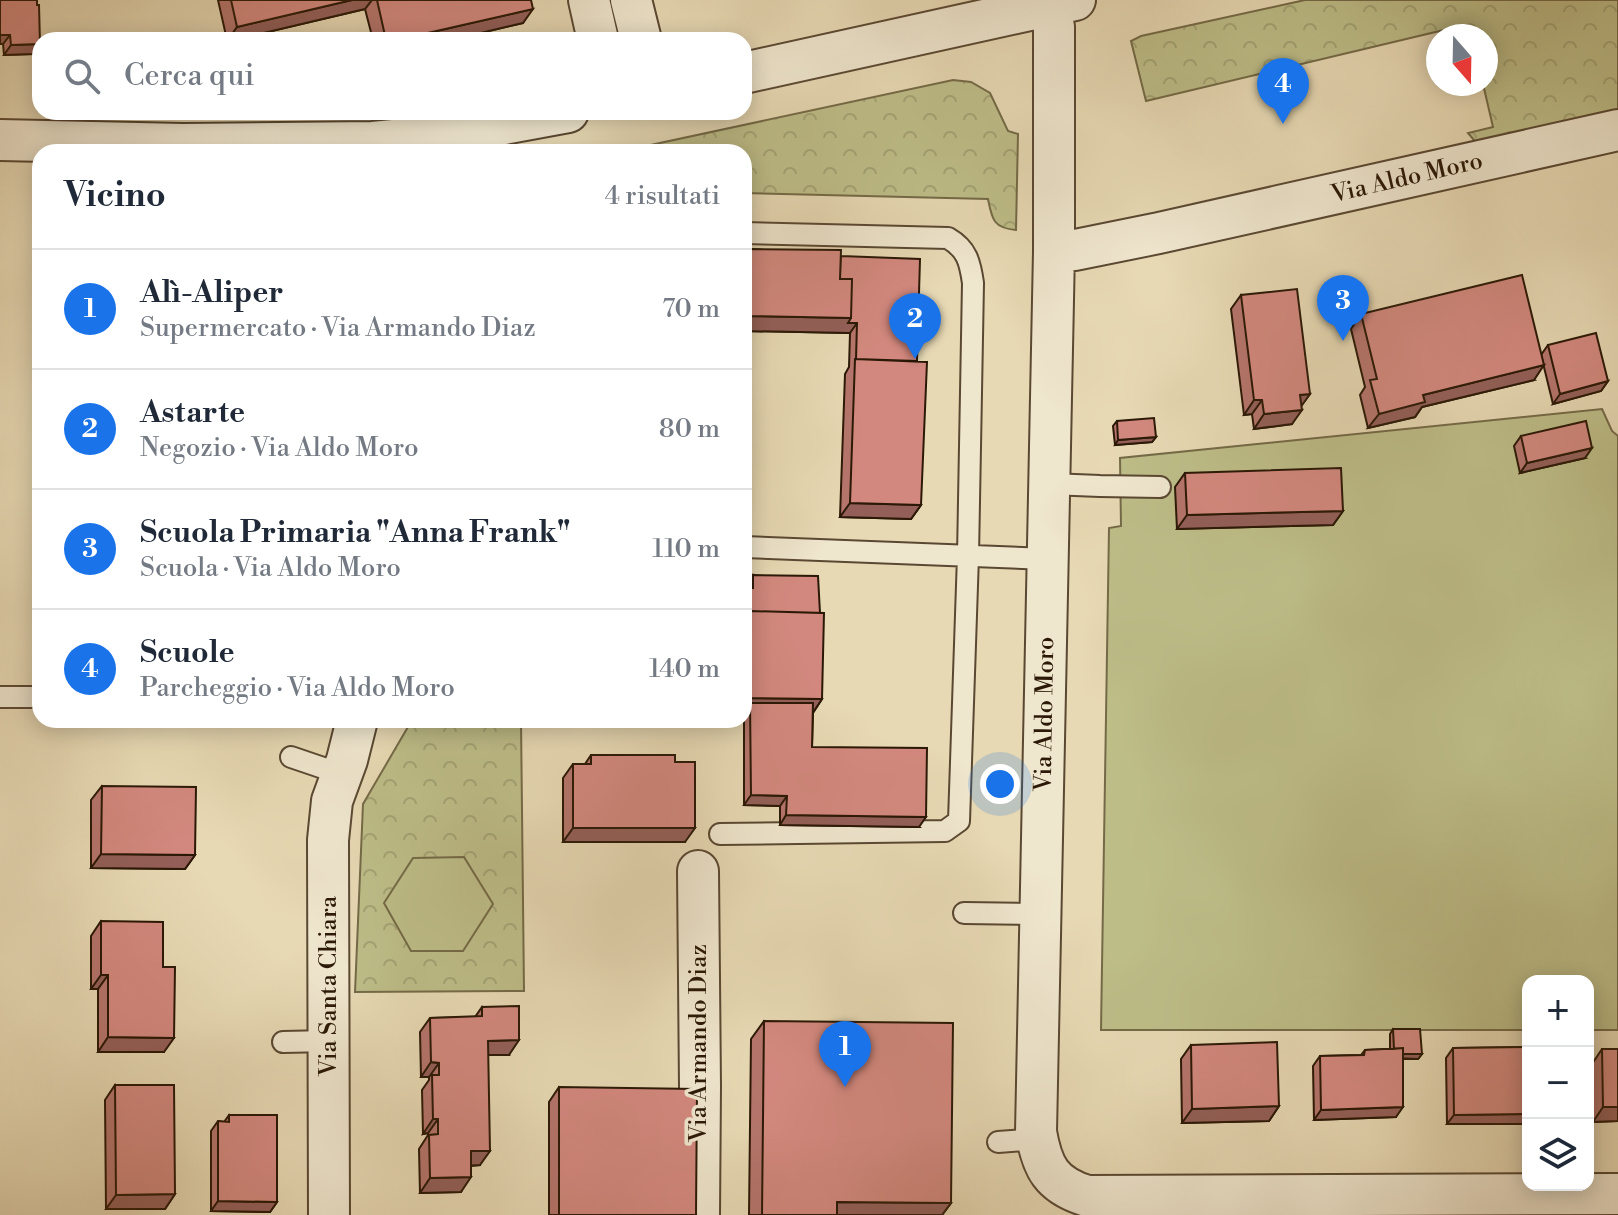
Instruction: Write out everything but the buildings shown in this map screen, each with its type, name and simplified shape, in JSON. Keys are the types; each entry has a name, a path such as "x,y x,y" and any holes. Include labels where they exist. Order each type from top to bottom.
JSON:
{"street":[{"path":"589,0 596,32"},
{"path":"631,0 639,32"},
{"name":"Via Aldo Moro","path":"752,71 1062,3"},
{"name":"Via Aldo Moro","path":"1062,3 1054,27 1050,484 1040,914 1028,1151 1072,1191 1087,1196 1618,1194"},
{"path":"420,144 525,120"},
{"name":"Via Aldo Moro","path":"1054,251 1075,250 1146,235 1618,130"},
{"path":"0,140 402,144"},
{"name":"Via Santa Chiara","path":"329,1215 328,840 332,801 355,728"},
{"name":"Via Santa Chiara","path":"344,767 378,728"},
{"name":"Via Armando Diaz","path":"698,871 699,1215"}],"lane":[{"path":"720,834 945,831 959,821 968,556 971,267 960,245 948,238 752,233"},
{"path":"1050,484 1160,487"},
{"path":"752,547 1048,559"},
{"path":"0,697 32,697"},
{"path":"291,757 344,767"},
{"path":"964,913 1040,914"},
{"path":"283,1042 329,1041"}],"green space":[{"path":"1305,0 1618,0 1618,114 1478,145 1468,133 1493,127 1486,96 1498,96 1498,24 1426,24 1426,34 1146,101 1131,41 1141,36"},
{"path":"953,80 971,82 990,93 1008,131 1018,134 1016,230 998,225 988,199 752,193 752,144 655,144"},
{"path":"1602,409 1612,431 1618,436 1618,1030 1594,1030 1594,975 1522,975 1522,1030 1101,1030 1109,528 1121,526 1120,458"},
{"path":"407,728 521,728 524,991 355,992 363,804"},
{"path":"464,857 493,904 463,951 411,951 384,903 413,858"}],"place":[{"name":"Scuole","path":"1283,124"},
{"name":"Scuola Primaria \"Anna Frank\"","path":"1343,341"},
{"name":"Astarte","path":"915,359"},
{"name":"Alì-Aliper","path":"845,1087"}]}
